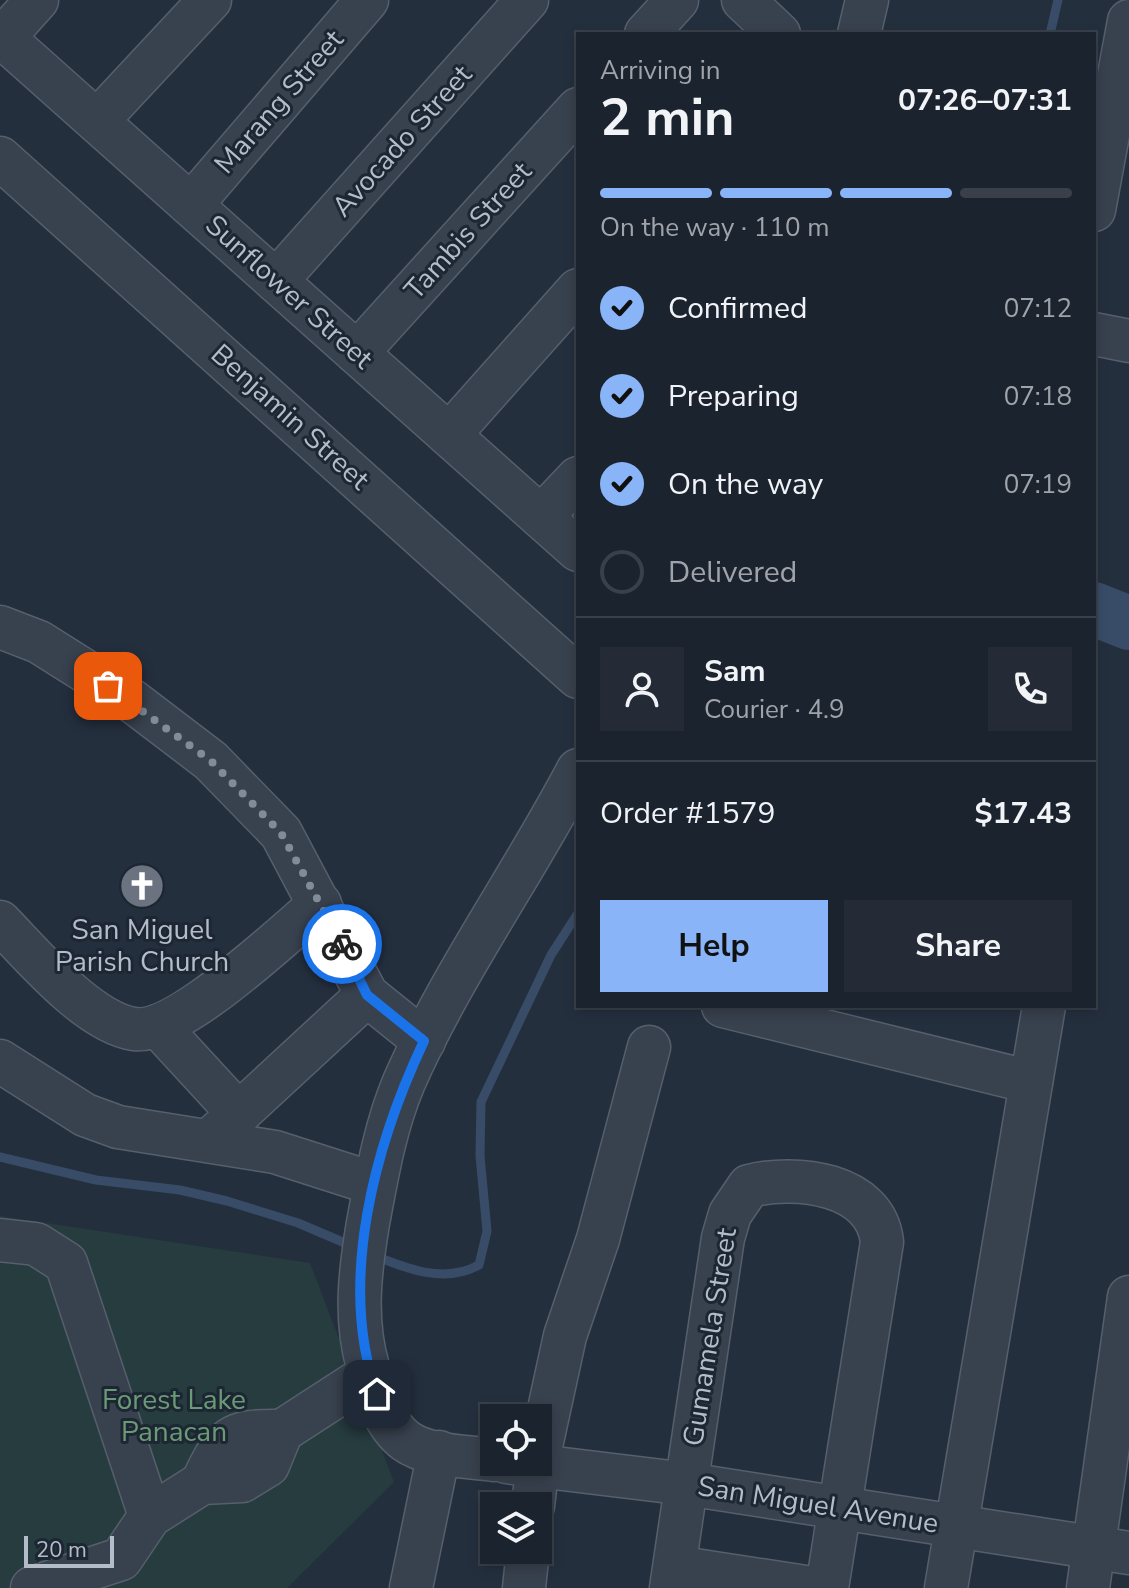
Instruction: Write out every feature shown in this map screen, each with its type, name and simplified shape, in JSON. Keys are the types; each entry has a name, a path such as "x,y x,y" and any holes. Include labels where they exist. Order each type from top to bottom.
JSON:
{"street":[{"path":"2,36 37,0"},
{"path":"97,121 210,0"},
{"name":"Marang Street","path":"191,205 367,0"},
{"name":"Avocado Street","path":"276,281 527,0"},
{"path":"648,32 677,0"},
{"path":"743,0 777,32"},
{"path":"859,32 867,0"},
{"path":"1096,203 1121,110 1129,21"},
{"name":"Sunflower Street","path":"2,36 576,548"},
{"name":"Tambis Street","path":"357,353 576,111"},
{"name":"Benjamin Street","path":"0,158 576,675"},
{"path":"449,435 576,292"},
{"path":"1096,334 1129,341"},
{"path":"541,517 576,480"},
{"path":"0,627 39,642 131,700 211,761 281,833 367,995 424,1041"},
{"path":"480,1458 439,1452 407,1442 383,1413 360,1332 363,1255 388,1127 424,1041 576,774"},
{"path":"0,922 91,1008 135,1029 158,1026 197,1005 320,904"},
{"path":"224,1127 367,995"},
{"path":"731,1008 1031,1082"},
{"path":"946,1588 1044,1008"},
{"path":"158,1026 224,1127"},
{"path":"547,1404 598,1239 649,1047"},
{"path":"0,1061 85,1115 118,1127 224,1127 375,1184"},
{"name":"Gumamela Street","path":"673,1577 723,1238 734,1205 749,1186 791,1182 831,1188 857,1197 881,1225 882,1242 841,1508"},
{"path":"0,1240 36,1244 66,1263 150,1516"},
{"path":"1104,1563 1129,1297"},
{"path":"53,1585 121,1559 150,1516 202,1483 242,1481 268,1465 282,1431 370,1374"},
{"path":"411,1588 439,1452"},
{"name":"San Miguel Avenue","path":"552,1473 687,1484 956,1526 1104,1563"},
{"path":"827,1588 841,1508"},
{"path":"524,1588 527,1564"},
{"path":"673,1577 812,1588"}],"green space":[{"name":"Forest Lake Panacan","path":"0,1216 310,1263 394,1482 287,1588 0,1588"}],"waterway":[{"path":"1050,32 1058,0"},
{"path":"1096,610 1129,623"},
{"path":"373,1255 399,1265 439,1274 466,1271 479,1265 487,1231 480,1156 481,1102 551,955 576,916"},
{"path":"0,1157 96,1180 180,1190 227,1201 298,1223 352,1246"}],"way so far":[{"path":"108,686 211,761 281,833 342,944"}],"place":[{"name":"San Miguel Parish Church","path":"142,886"}],"route":[{"path":"342,944 367,995 424,1041 404,1084 380,1155 360,1275 360,1332 377,1394"}]}
